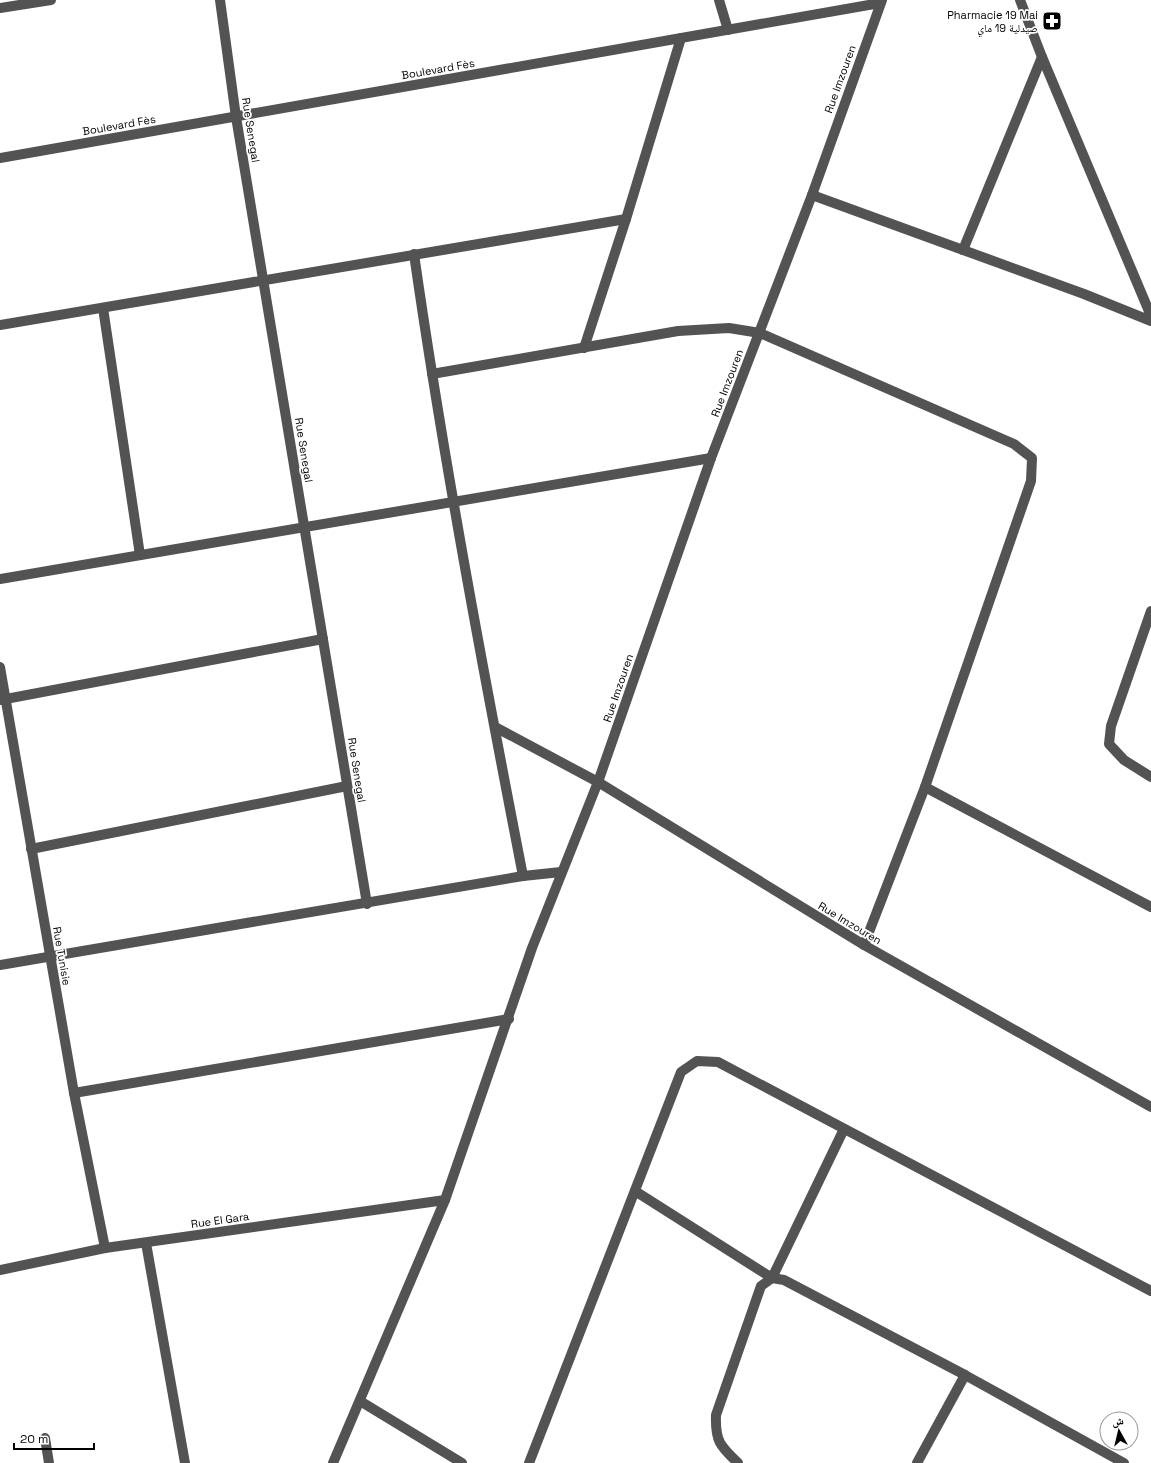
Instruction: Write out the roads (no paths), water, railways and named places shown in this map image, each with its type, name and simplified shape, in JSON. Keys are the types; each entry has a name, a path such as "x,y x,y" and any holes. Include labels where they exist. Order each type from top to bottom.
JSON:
{"street":[{"path":"0,8 19,2 51,0"},
{"name":"Rue Senegal","path":"220,0 236,116 367,904"},
{"path":"718,0 728,30"},
{"path":"1020,0 1042,57 1151,316"},
{"name":"Boulevard Fès","path":"0,158 881,2"},
{"name":"Rue Imzouren","path":"881,2 812,195 711,458 598,782 864,945 1151,1107"},
{"path":"584,348 626,219 681,38"},
{"path":"963,250 1042,57"},
{"path":"812,195 1084,294 1151,321"},
{"path":"0,326 414,254 626,219"},
{"path":"414,254 453,501 494,728 523,876"},
{"path":"103,308 140,555"},
{"path":"432,374 678,331 729,328 760,333 1014,444 1032,458 1031,481 925,787 864,945"},
{"path":"0,579 304,526 711,458"},
{"path":"1151,611 1111,726 1109,744 1124,760 1151,777"},
{"path":"3,700 323,639"},
{"name":"Rue Tunisie","path":"0,667 3,700 74,1093 105,1248"},
{"path":"333,1463 445,1200 509,1019 532,948 598,782 494,728"},
{"path":"31,849 347,786"},
{"path":"925,787 1151,907"},
{"path":"0,965 367,904 523,876 561,872"},
{"path":"74,1093 509,1019"},
{"path":"529,1463 681,1072 697,1061 718,1062 1151,1291"},
{"path":"738,1463 724,1450 715,1433 716,1415 761,1286 772,1278 844,1129"},
{"path":"635,1191 772,1278 784,1280 965,1375 1124,1463"},
{"name":"Rue El Gara","path":"0,1270 105,1248 445,1200"},
{"path":"146,1243 185,1463"},
{"path":"917,1463 965,1375"},
{"path":"360,1401 462,1463"},
{"path":"45,1438 49,1463"}],"place":[{"name":"Pharmacie 19 Mai صيدلية 19 ماي","path":"1052,21"}]}
